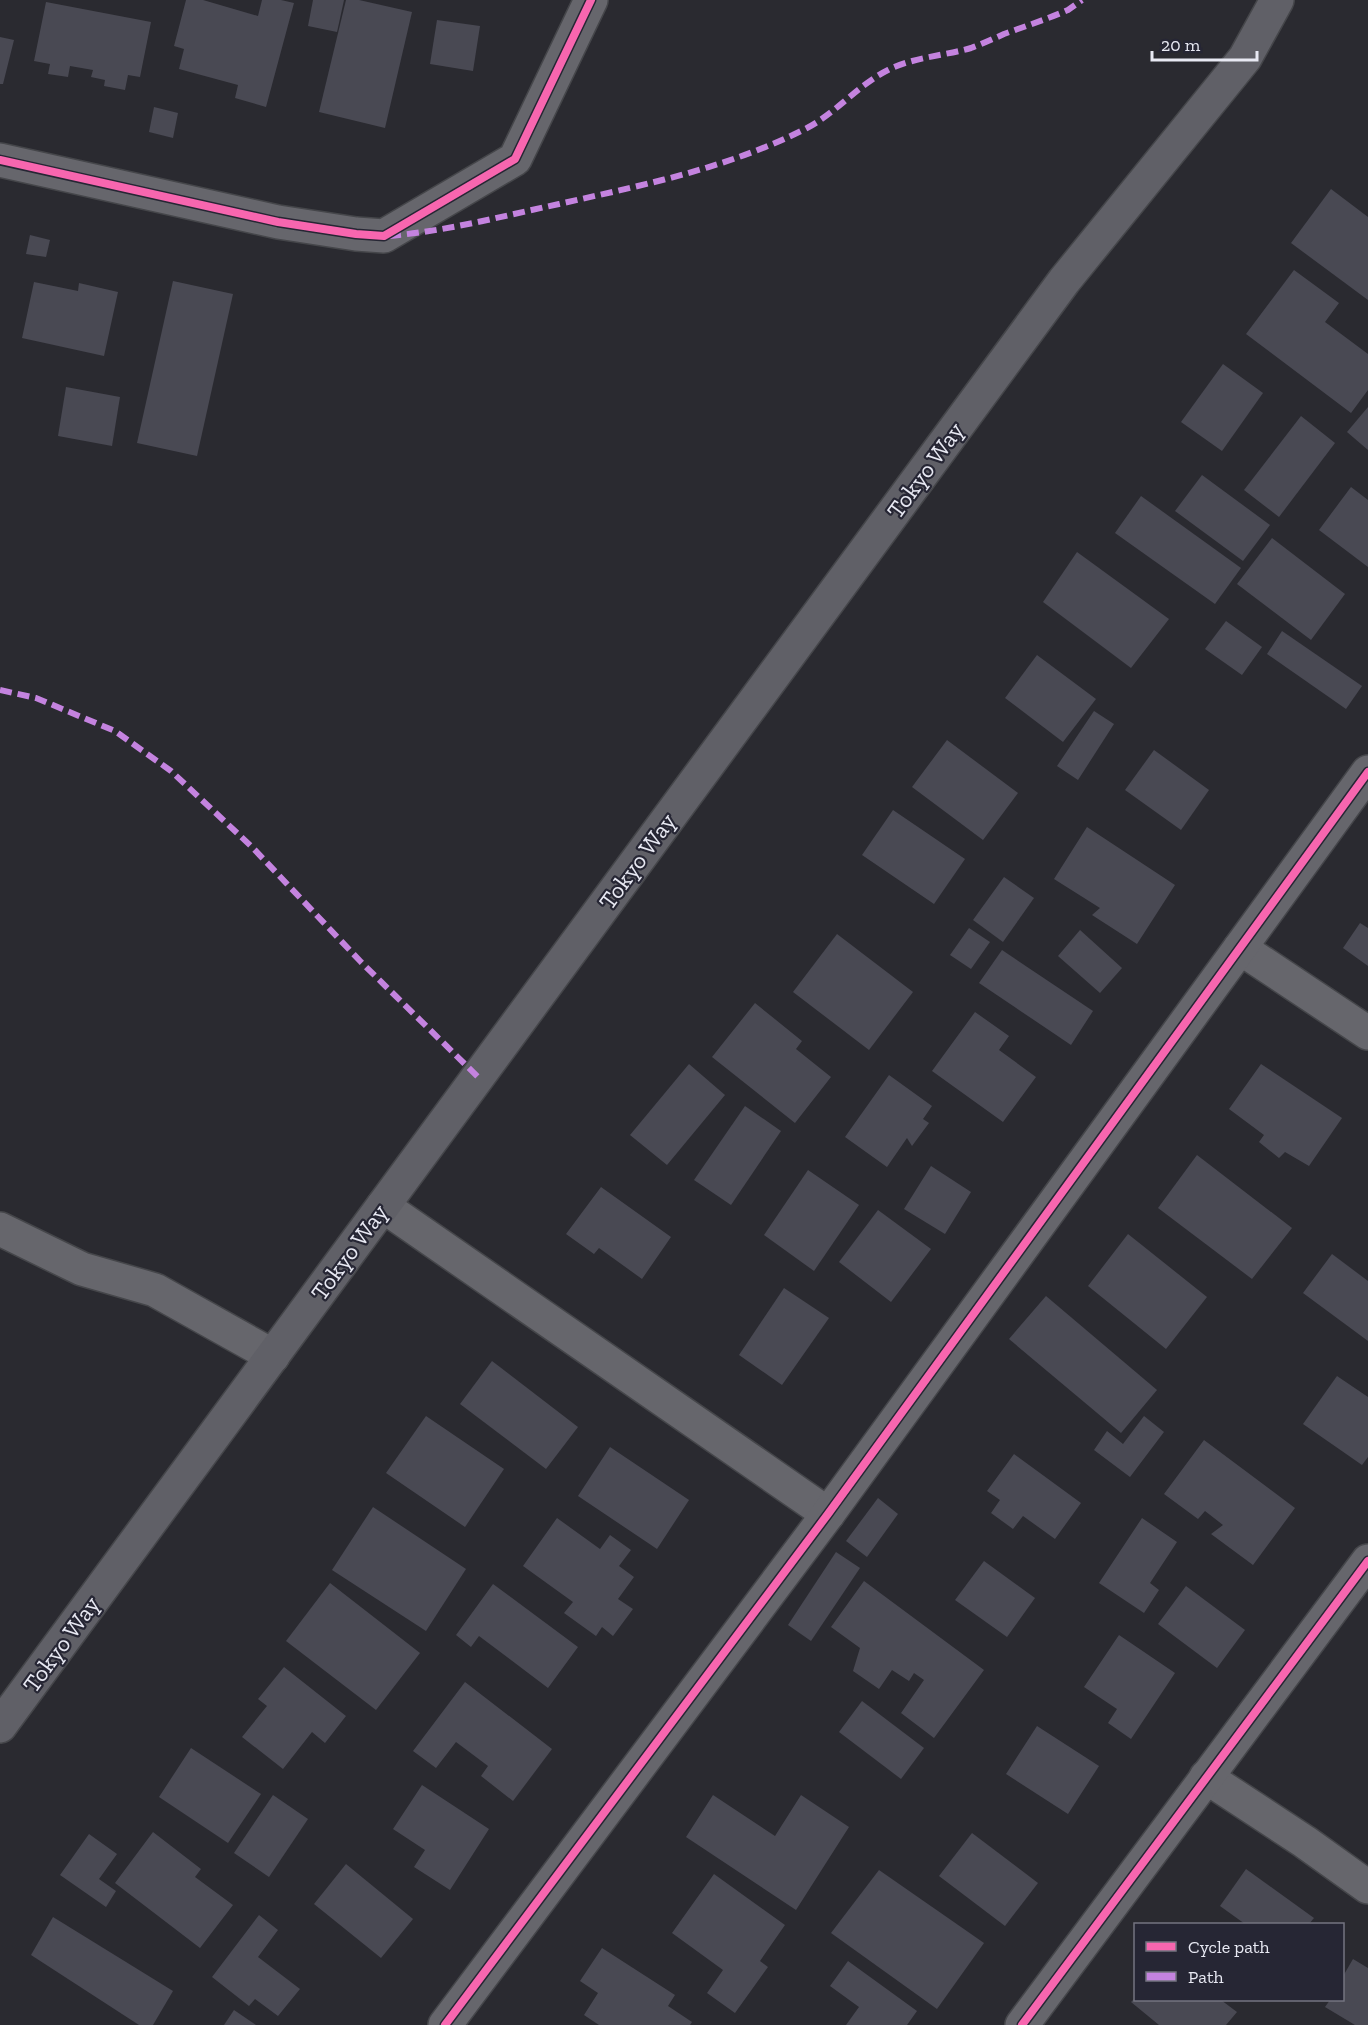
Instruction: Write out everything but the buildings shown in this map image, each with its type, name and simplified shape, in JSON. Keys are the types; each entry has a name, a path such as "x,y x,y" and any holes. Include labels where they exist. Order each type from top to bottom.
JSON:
{"main road":[{"name":"Tokyo Way","path":"0,1726 1064,281 1245,58 1277,0"}],"street":[{"path":"0,160 278,222 384,236 515,159 591,0"},
{"path":"457,2021 1368,772"},
{"path":"1240,948 1368,1033"},
{"path":"383,1206 828,1514"},
{"path":"0,1229 82,1269 155,1290 273,1356"},
{"path":"1022,2025 1368,1561"},
{"path":"1206,1777 1305,1842 1368,1887"}],"marked path":[{"path":"389,236 432,231 496,218 654,182 716,165 777,142 818,122 867,83 888,70 918,59 971,48 1068,10 1082,0"},
{"path":"0,690 36,698 115,731 171,771 252,847 361,962 478,1077"}],"cycle path":[{"path":"0,160 278,222 384,236 515,159 591,0"},
{"path":"445,2025 828,1514 1368,772"},
{"path":"1022,2025 1368,1561"}]}
